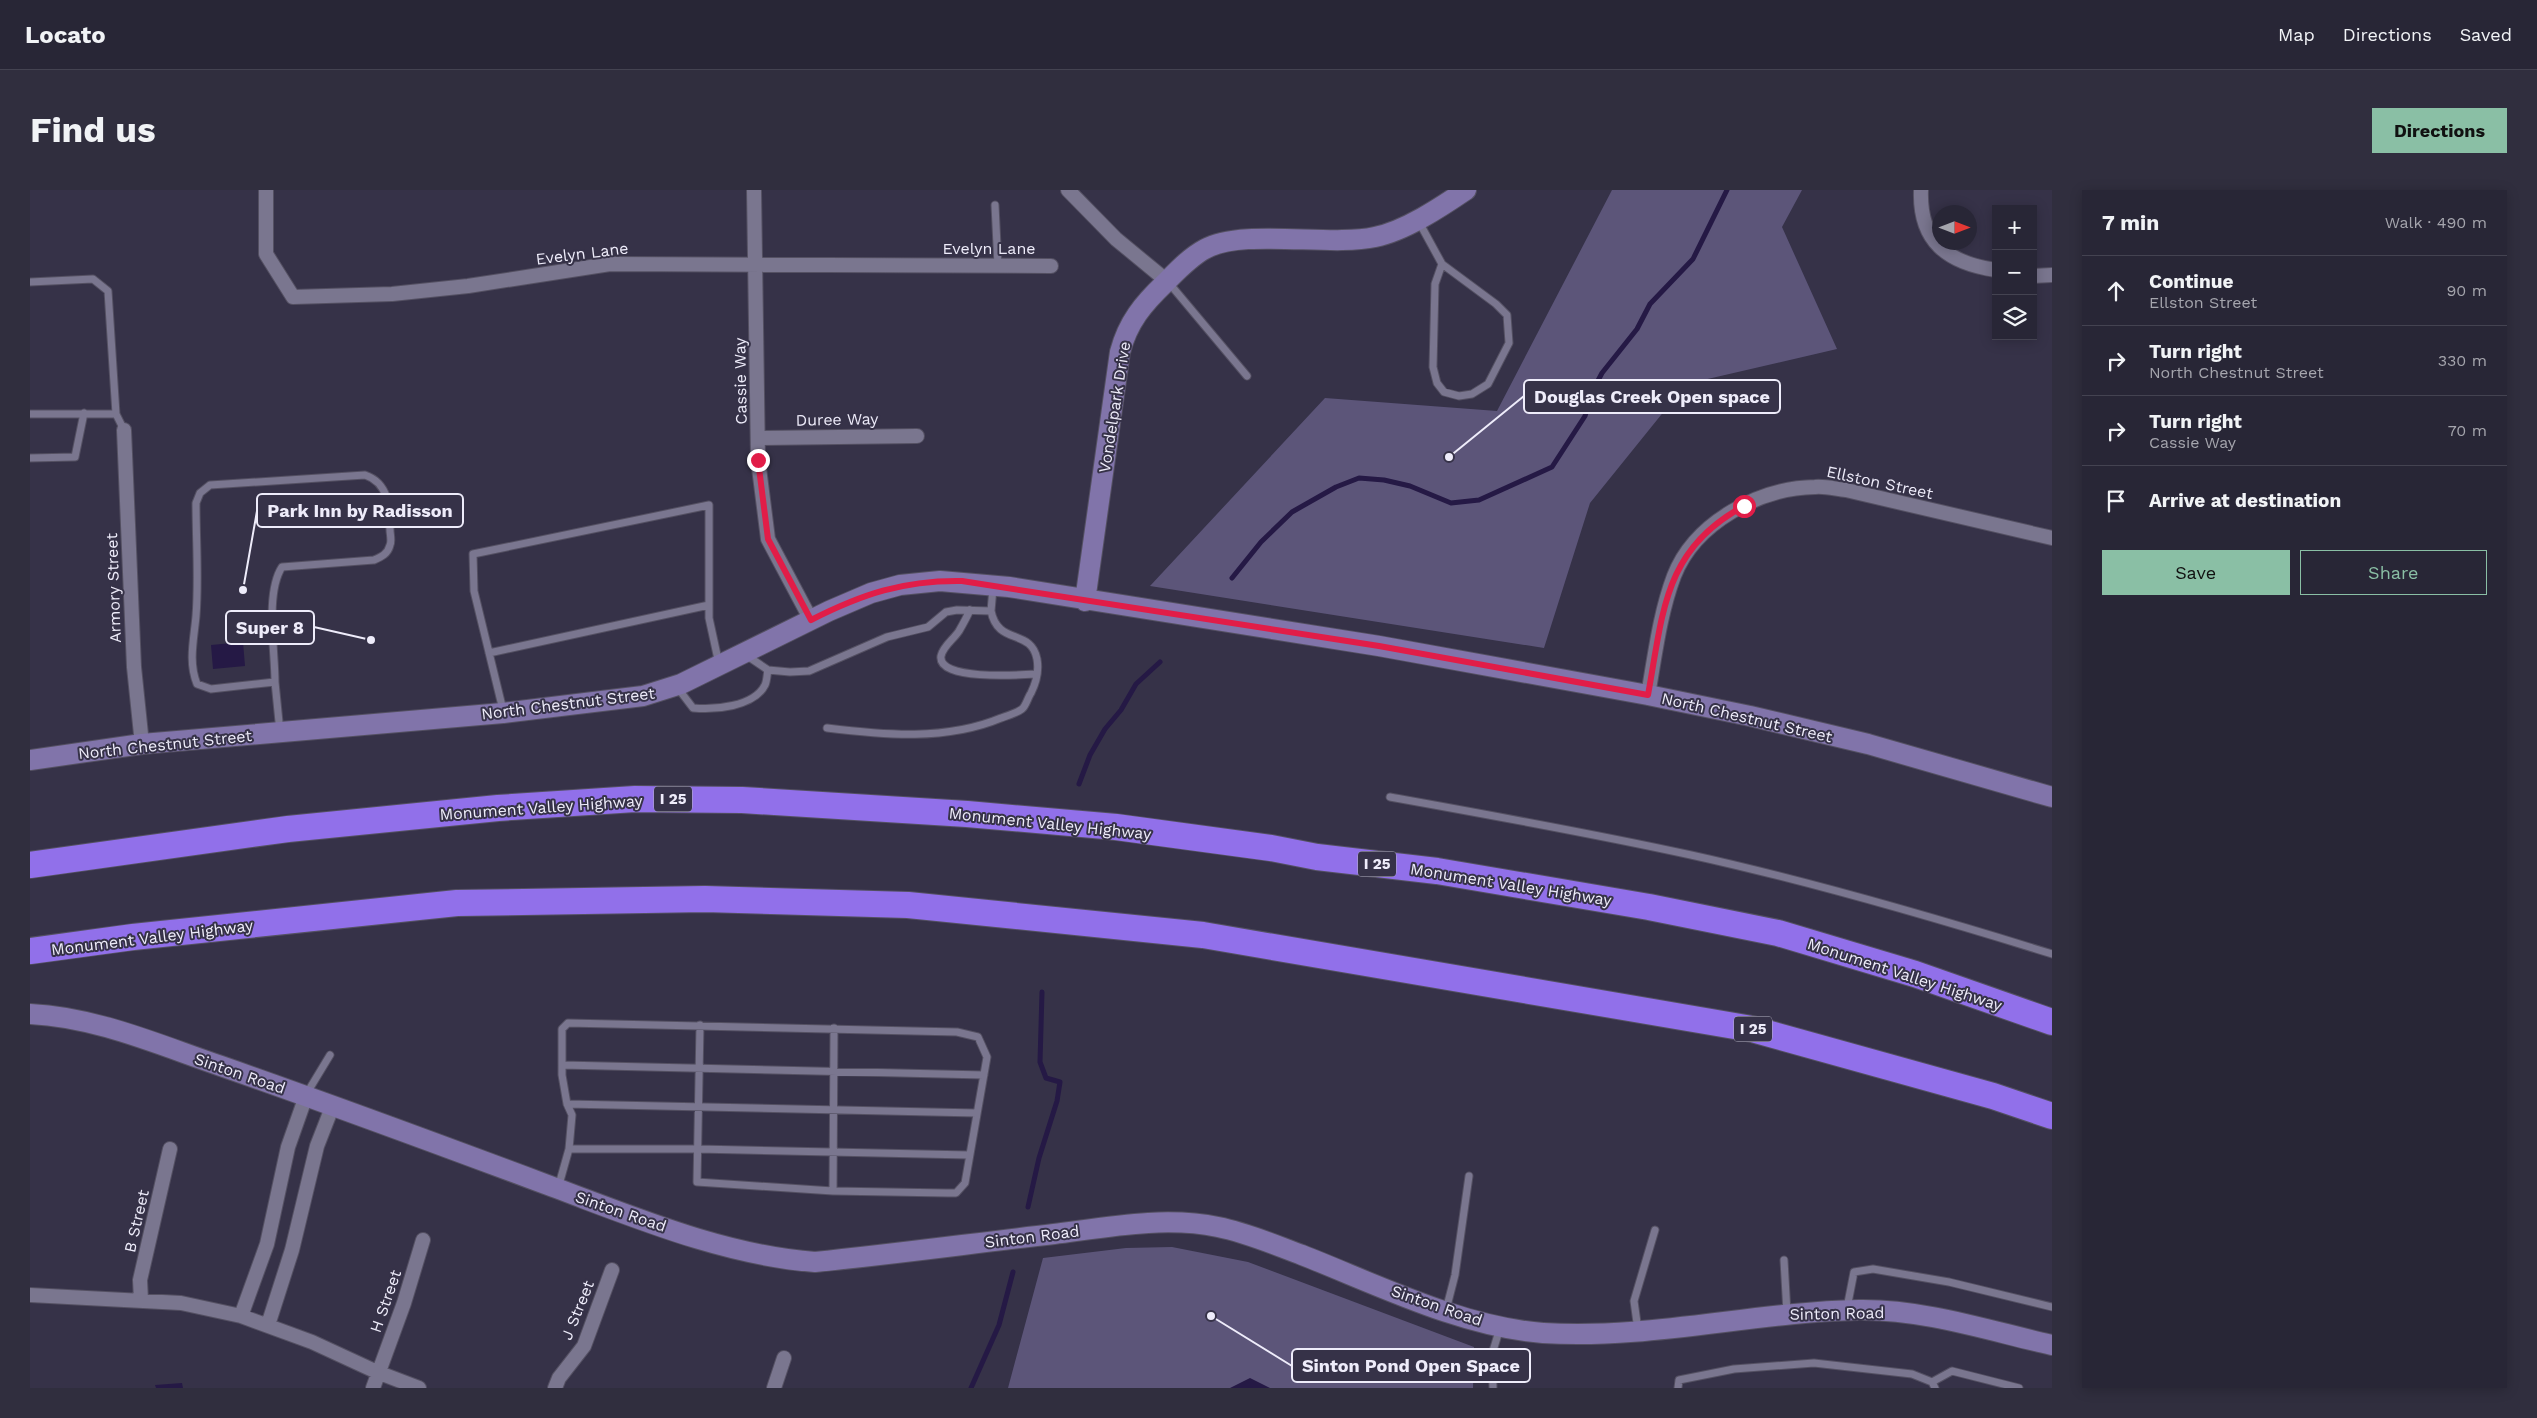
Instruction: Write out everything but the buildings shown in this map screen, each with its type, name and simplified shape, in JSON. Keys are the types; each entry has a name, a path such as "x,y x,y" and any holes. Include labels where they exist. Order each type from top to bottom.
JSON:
{"highway":[{"name":"Monument Valley Highway","path":"30,865 288,829 498,808 635,799 742,800 967,814 1116,828 1271,848 1317,857 1437,871 1649,907 1778,933 1915,974 2052,1022"},
{"name":"Monument Valley Highway","path":"30,951 133,937 457,903 705,899 908,906 1203,935 1300,950 1445,977 1752,1029 1993,1096 2052,1116"}],"street":[{"name":"Evelyn Lane","path":"266,190 266,254 293,297 392,294 468,286 610,264 1051,266"},
{"name":"Cassie Way","path":"754,190 758,460 768,539 811,620"},
{"path":"1068,190 1116,239 1167,281"},
{"name":"Vondelpark Drive","path":"1085,601 1120,352 1133,317 1167,281 1206,248 1243,240 1354,240 1376,237 1417,219 1466,190"},
{"path":"1921,190 1920,210 1926,230 1940,249 1960,262 1992,269"},
{"path":"2037,276 2052,275"},
{"name":"Armory Street","path":"124,430 134,667 142,744"},
{"name":"Duree Way","path":"758,438 916,436"},
{"name":"Ellston Street","path":"1648,695 1666,601 1680,564 1703,533 1724,516 1770,494 1816,486 1846,490 2052,538"},
{"name":"North Chestnut Street","path":"30,760 142,744 504,713 625,699 677,686 811,620 872,593 900,585 940,581 994,585 1085,601 1379,646 1648,695 1750,716 1868,744 2052,797"},
{"name":"Sinton Road","path":"30,1014 61,1017 106,1028 333,1105 558,1188 734,1250 765,1257 808,1261 845,1259 1118,1226 1196,1224 1226,1229 1259,1239 1446,1310 1501,1326 1539,1332 1571,1334 1638,1332 1787,1313 1847,1311 1894,1313 1945,1320 2052,1345"},
{"path":"241,1316 267,1244 288,1147 306,1096"},
{"path":"268,1326 292,1250 317,1146 333,1105"},
{"name":"B Street","path":"141,1300 140,1280 170,1150"},
{"name":"H Street","path":"373,1388 377,1372 394,1334 423,1240"},
{"name":"J Street","path":"555,1388 559,1378 584,1346 612,1270"},
{"path":"30,1295 181,1303 241,1316 312,1342 377,1372 420,1388"},
{"path":"774,1388 784,1358"}],"lane":[{"path":"995,205 998,266"},
{"path":"1417,219 1442,264 1496,304 1507,315 1510,343 1488,384 1472,394 1459,396 1444,392 1437,383 1433,367 1436,284 1442,264"},
{"path":"30,282 93,279 108,291 116,414 124,430"},
{"path":"1167,281 1247,376"},
{"path":"30,458 75,457 84,413"},
{"path":"30,414 116,414"},
{"path":"275,682 211,688 197,684 193,675 192,640 196,615 196,503 198,498 210,485 365,474 374,478 385,491 390,505 390,545 384,555 374,560 282,567 277,574 273,595 275,682 280,732"},
{"path":"504,713 474,591 473,554 709,505 709,618 719,666"},
{"path":"827,728 875,734 932,735 988,723 1022,709 1036,684 1038,662 1034,648 1028,643 1000,630 994,624 991,611 994,585"},
{"path":"489,653 709,605"},
{"path":"970,610 959,631 942,651 940,659 944,664 953,670 980,676 1036,674"},
{"path":"744,654 768,670 809,671 887,637 928,627 946,612 991,611"},
{"path":"677,686 692,708 727,707 754,697 765,685 768,670"},
{"path":"1390,796 1743,867 1938,918 2052,954"},
{"path":"558,1188 569,1149 572,1115 567,1104 562,1065 562,1029 568,1023 700,1025 834,1028 968,1034 978,1037 987,1057 964,1183 956,1193 833,1191 697,1182 700,1025"},
{"path":"833,1191 834,1028"},
{"path":"306,1096 330,1055"},
{"path":"562,1065 699,1070 984,1075"},
{"path":"567,1104 977,1113"},
{"path":"569,1149 698,1149 969,1155"},
{"path":"1446,1310 1455,1275 1469,1176"},
{"path":"1638,1332 1634,1301 1655,1230"},
{"path":"1784,1260 1787,1313"},
{"path":"1847,1311 1854,1272 1873,1269 1949,1282 2052,1307"},
{"path":"1493,1388 1492,1354 1501,1326"},
{"path":"1678,1388 1679,1380 1734,1369 1814,1363 1912,1374 1933,1385 1952,1371 2019,1388"}],"shaded area":[{"path":"1612,190 1802,190 1782,227 1837,349 1686,384 1590,503 1544,648 1150,586 1325,398 1497,411"},
{"path":"243,642 245,666 213,669 211,645"},
{"path":"1172,1247 1248,1262 1474,1347 1473,1388 1008,1388 1043,1258 1126,1248"},
{"path":"1250,1378 1270,1388 1230,1388"},
{"path":"182,1383 183,1388 156,1388 155,1385"}],"waterway":[{"path":"1232,578 1261,542 1292,512 1336,487 1359,478 1384,480 1410,486 1451,503 1479,500 1552,467 1585,416 1593,390 1602,373 1637,329 1650,304 1693,259 1727,190"},
{"path":"1079,784 1090,755 1105,729 1121,710 1136,684 1160,662"},
{"path":"1028,1207 1039,1158 1057,1101 1060,1082 1046,1078 1040,1062 1042,992"},
{"path":"971,1388 999,1325 1013,1272"}],"place":[{"name":"Douglas Creek Open space","path":"1449,457"},
{"name":"Park Inn by Radisson","path":"243,590"},
{"name":"Super 8","path":"371,640"},
{"name":"Sinton Pond Open Space","path":"1211,1316"}],"route":[{"path":"758,460 768,539 811,620 872,593 900,585 928,581 962,581 1379,646 1648,695 1666,601 1674,575 1692,546 1703,533 1724,516 1744,506"}]}
